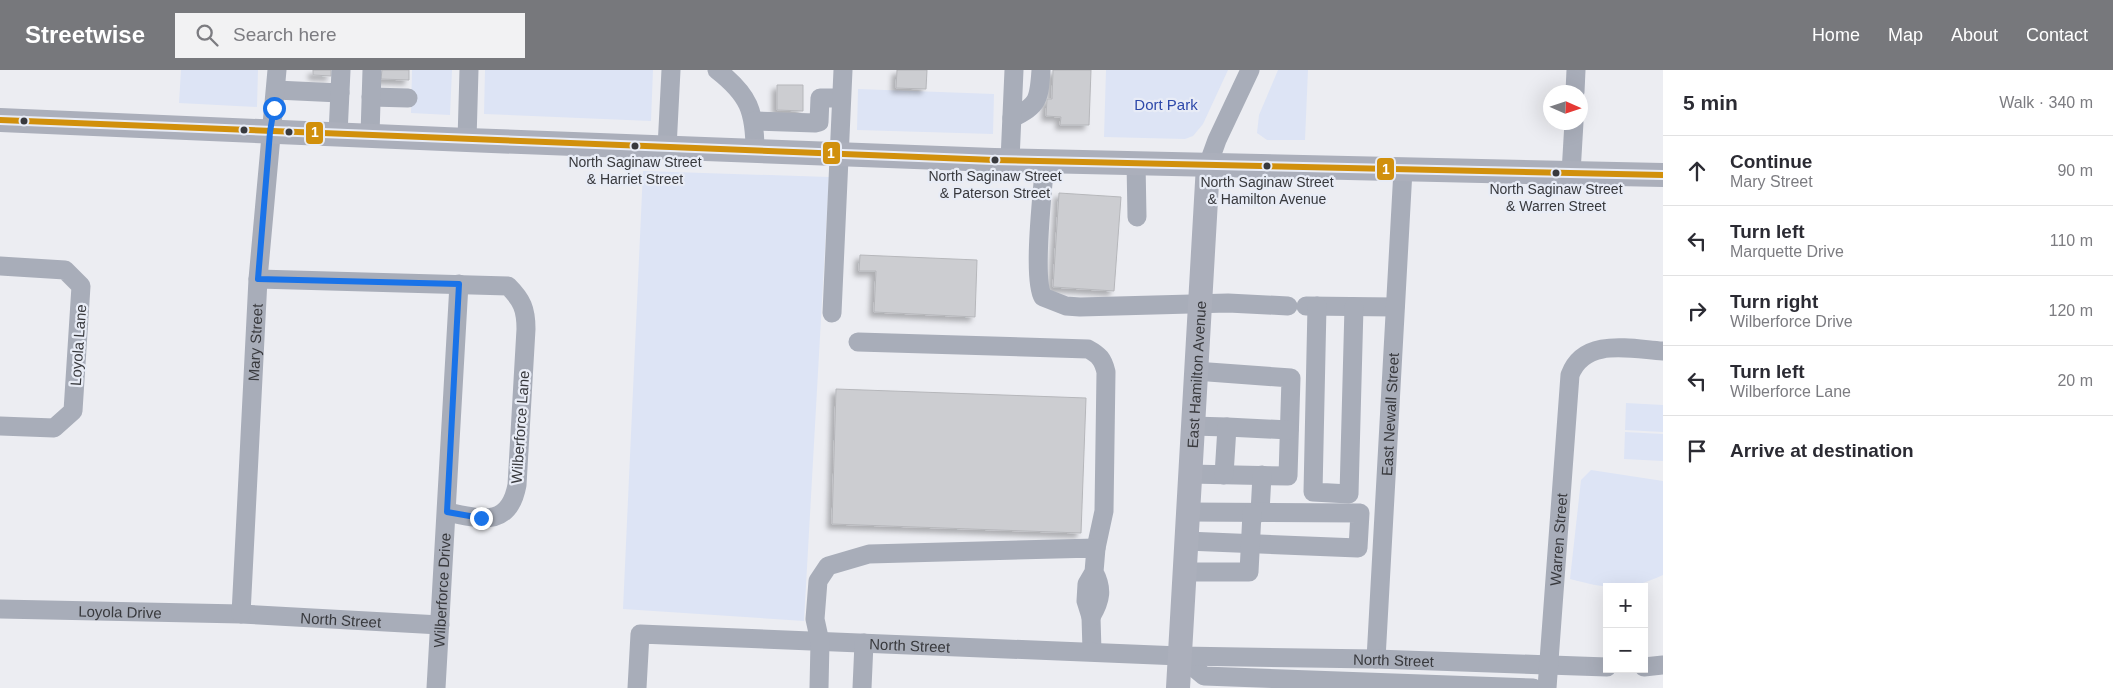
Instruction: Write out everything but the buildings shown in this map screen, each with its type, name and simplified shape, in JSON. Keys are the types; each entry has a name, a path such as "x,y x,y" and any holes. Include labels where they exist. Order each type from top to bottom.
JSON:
{"main road":[{"path":"0,120 764,152 1045,161 1663,175"},
{"name":"East Hamilton Avenue","path":"1178,688 1208,165"}],"street":[{"name":"Mary Street","path":"241,614 258,279 277,70"},
{"path":"338,134 341,70"},
{"path":"370,135 372,70"},
{"path":"466,140 470,70"},
{"path":"667,148 670,70"},
{"path":"717,70 742,93 750,107 764,152"},
{"path":"832,313 843,70"},
{"path":"1010,160 1014,70"},
{"path":"1012,118 1028,110 1037,101 1040,70"},
{"name":"East Hamilton Avenue","path":"1208,165 1217,140 1250,70"},
{"path":"1576,70 1576,85"},
{"path":"276,90 340,93"},
{"path":"371,97 408,98"},
{"path":"754,121 819,122 820,98 841,98"},
{"path":"764,152 774,122"},
{"path":"813,153 815,123"},
{"path":"1571,173 1574,130"},
{"path":"1045,161 1039,233 1039,282 1043,297 1066,306 1228,303 1395,307"},
{"path":"1136,162 1137,217"},
{"name":"East Newall Street","path":"1376,659 1403,170"},
{"name":"Loyola Lane","path":"0,266 65,270 81,286 74,411 54,428 0,426"},
{"path":"258,279 459,284"},
{"name":"Wilberforce Lane","path":"447,512 487,518 502,514 514,501 517,485 526,317 522,301 508,286 459,284"},
{"name":"Wilberforce Drive","path":"436,688 459,284"},
{"path":"1304,306 1312,492 1349,494 1354,307"},
{"path":"858,342 1088,349 1099,354 1104,361 1106,372 1105,489 1104,511 1096,548 1094,572 1088,584 1086,601 1091,617 1092,651"},
{"name":"Warren Street","path":"1547,688 1568,390 1574,366 1581,357 1590,352 1608,348 1663,351"},
{"path":"1189,474 1288,476 1291,378 1195,371"},
{"path":"1192,426 1289,430"},
{"path":"1224,474 1226,427"},
{"path":"1184,572 1249,572 1249,544 1262,476"},
{"path":"1186,541 1358,548 1360,513 1187,512"},
{"path":"819,688 820,642 815,619 818,581 828,566 852,557 869,554 1096,548"},
{"name":"Loyola Drive","path":"0,609 241,614"},
{"name":"North Street","path":"241,614 440,625"},
{"name":"North Street","path":"637,688 640,634 1180,656 1376,659 1603,667"},
{"path":"862,688 864,643"},
{"name":"North Street","path":"1180,656 1204,676 1533,688"},
{"path":"1648,667 1663,665"}],"green space":[{"path":"181,70 258,70 257,107 179,103"},
{"path":"412,70 452,70 450,115 411,113"},
{"path":"485,70 653,70 651,121 484,114"},
{"name":"Dort Park","path":"1106,70 1228,70 1203,124 1193,136 1185,139 1104,137"},
{"path":"1278,70 1308,70 1305,140 1267,140 1257,133 1259,115"},
{"path":"858,89 994,94 993,134 857,130"},
{"path":"643,171 829,177 804,621 623,609"},
{"path":"1626,403 1663,405 1663,432 1625,430"},
{"path":"1625,432 1663,434 1663,461 1624,459"},
{"path":"1591,470 1663,481 1663,575 1641,583 1603,583 1603,586 1570,579 1581,480"}],"transit line":[{"name":"1","path":"0,120 994,160 1663,175"}],"place":[{"name":"North Saginaw Street & Harriet Street","path":"635,146"},
{"name":"North Saginaw Street & Paterson Street","path":"995,160"},
{"name":"North Saginaw Street & Hamilton Avenue","path":"1267,166"},
{"name":"North Saginaw Street & Warren Street","path":"1556,173"}],"route":[{"path":"274,108 270,132 258,279 459,284 447,512 481,518"}]}
